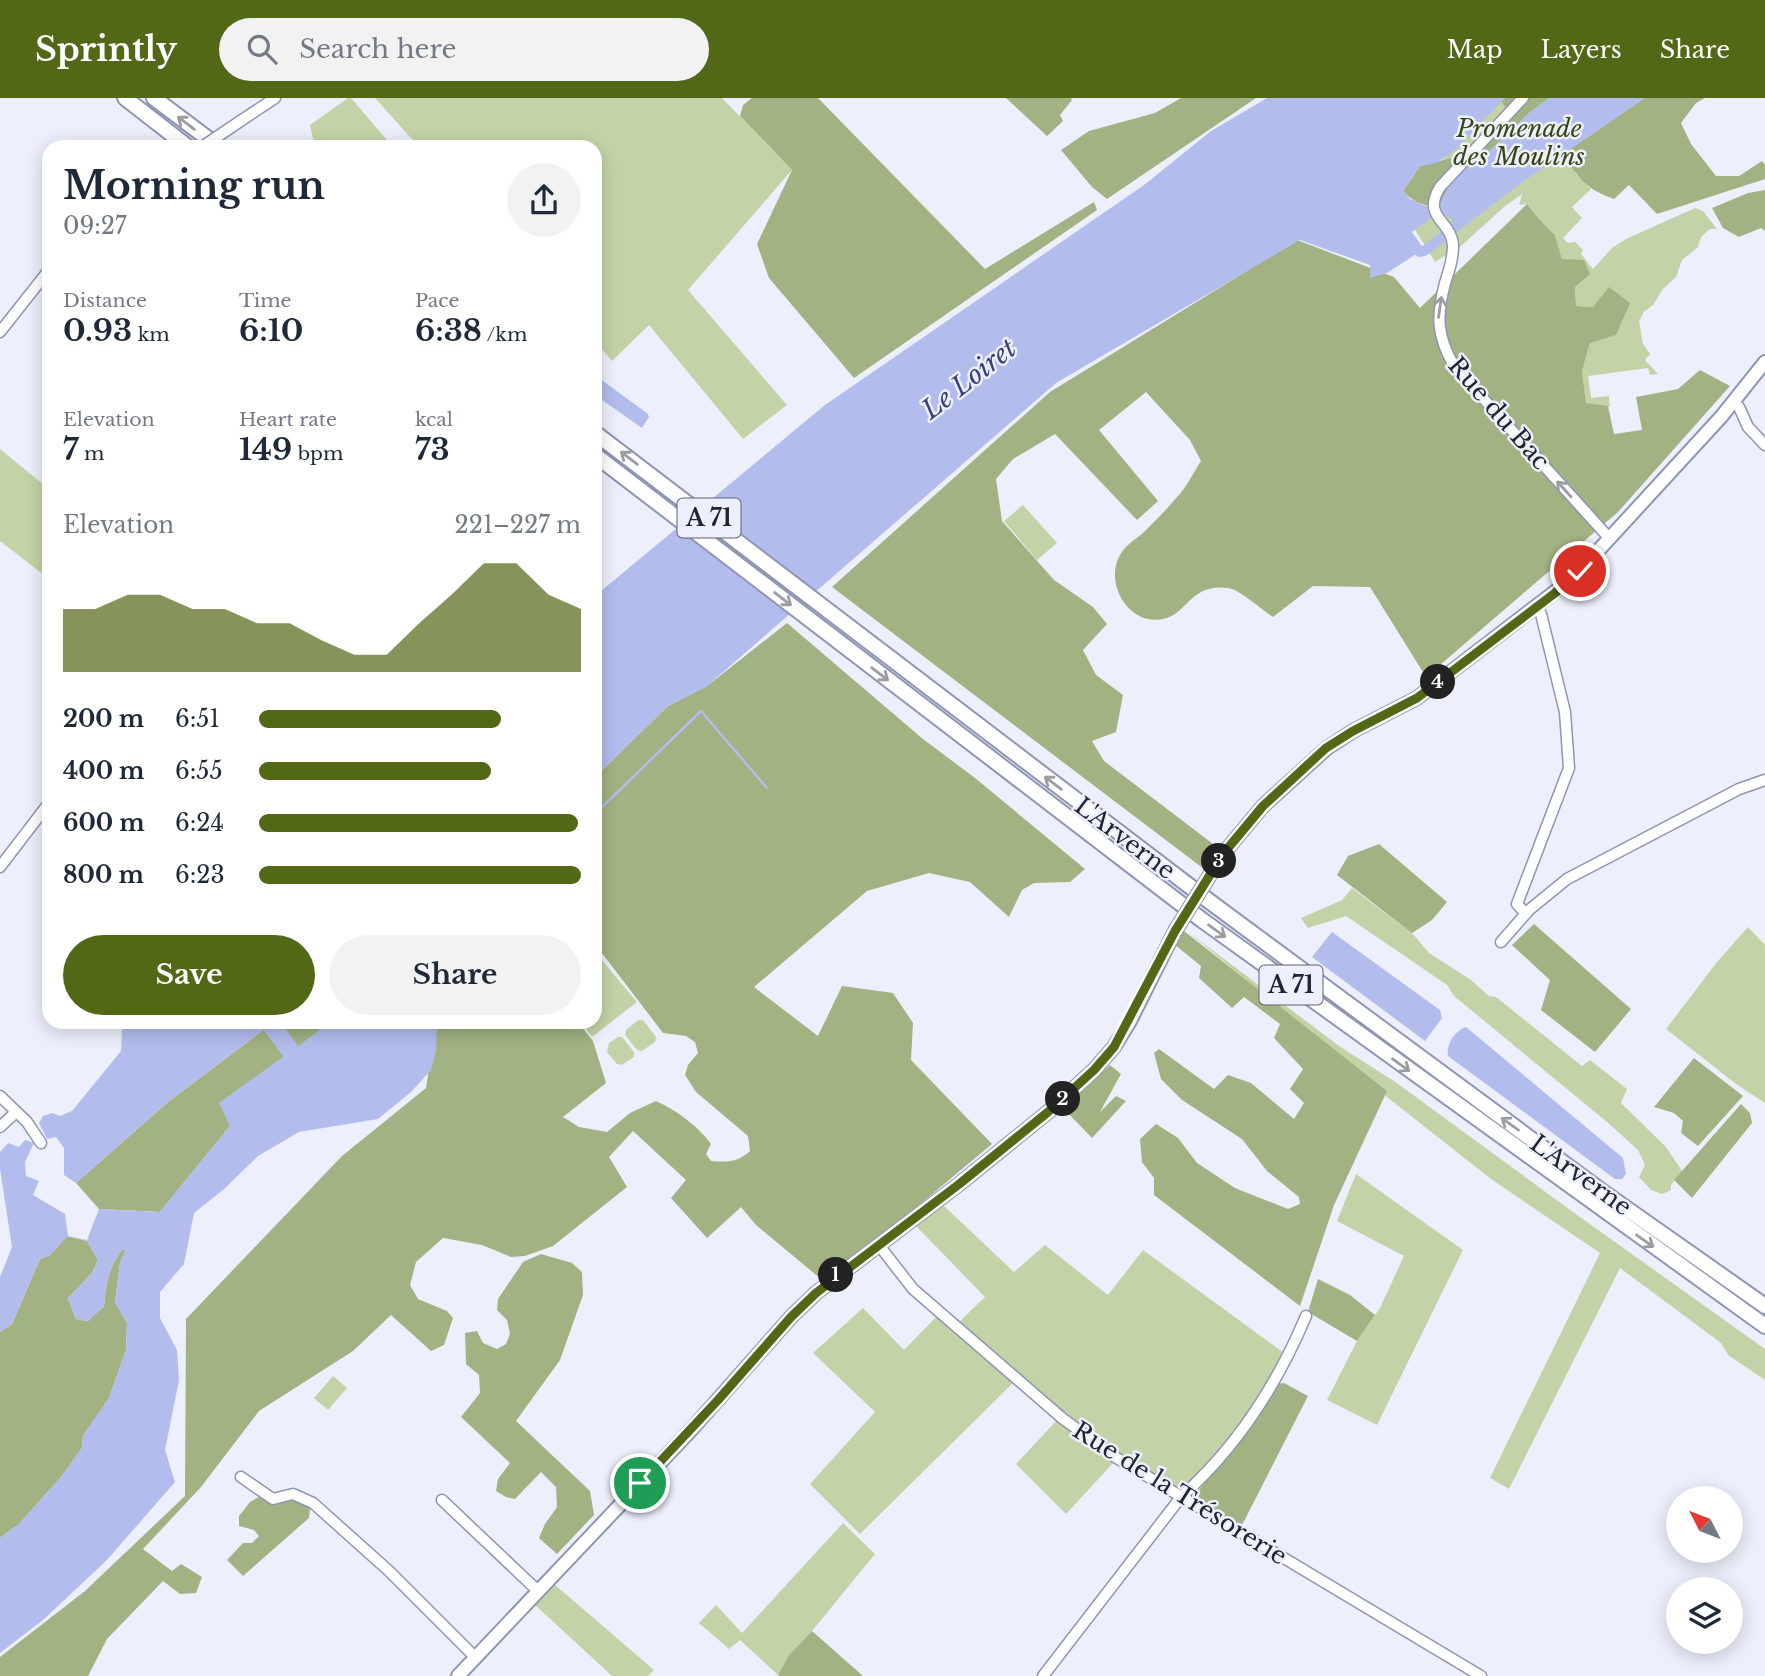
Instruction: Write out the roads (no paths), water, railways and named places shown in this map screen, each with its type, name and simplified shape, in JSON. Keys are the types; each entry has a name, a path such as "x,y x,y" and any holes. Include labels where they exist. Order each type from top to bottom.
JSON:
{"highway":[{"path":"125,98 179,140"},
{"path":"153,98 210,140"},
{"name":"L'Arverne","path":"602,438 1213,905 1600,1190 1765,1306"},
{"name":"L'Arverne","path":"602,460 1202,920 1765,1326"}],"main road":[{"path":"458,1676 700,1420 791,1317 838,1274 958,1185 1048,1112 1094,1070 1114,1047 1130,1021 1175,931 1223,854 1263,806 1326,748 1417,698 1573,578 1734,402 1765,362"}],"street":[{"path":"212,140 275,98"},
{"name":"Rue du Bac","path":"1523,98 1440,187 1433,202 1436,214 1451,237 1451,261 1438,314 1440,337 1454,366 1610,539"},
{"path":"0,332 42,279"},
{"path":"1734,402 1748,427 1765,445"},
{"path":"1526,914 1517,904 1569,768 1565,712 1541,614 1536,608"},
{"path":"1501,942 1526,914 1567,879 1739,789 1765,780"},
{"path":"0,867 42,812"},
{"path":"0,1096 34,1131 41,1143"},
{"path":"0,1127 16,1112"},
{"name":"Rue de la Trésorerie","path":"878,1244 913,1289 1062,1418 1115,1457 1480,1676"},
{"path":"1043,1676 1181,1497 1232,1444 1276,1378 1306,1316"},
{"path":"241,1477 273,1499 293,1494 313,1503 389,1571 475,1657"},
{"path":"442,1500 538,1591"}],"water":[{"name":"Le Loiret","path":"1267,98 1505,98 1455,150 1437,163 1420,166 1403,191 1410,199 1427,207 1431,218 1412,232 1424,249 1387,273 1370,278 1370,265 1300,240 1056,383 706,687 668,706 602,770 602,590 825,405 1144,185 1211,131"},
{"path":"1549,98 1645,98 1524,181 1454,234 1449,226 1453,219 1441,214 1438,209 1452,182 1462,171 1475,165 1530,112"},
{"path":"602,380 648,414 649,417 642,428 602,400"},
{"path":"1332,932 1440,1010 1442,1018 1425,1041 1312,957"},
{"path":"1466,1027 1623,1158 1626,1174 1622,1179 1615,1179 1448,1056 1452,1039"},
{"path":"265,1029 168,1102 76,1183 64,1175 64,1148 56,1137 47,1139 39,1123 43,1116 52,1113 60,1116 72,1111 121,1051 122,1030"},
{"path":"321,1029 437,1029 436,1051 431,1070 411,1092 378,1119 299,1132 258,1156 223,1190 194,1213 184,1264 160,1292 160,1318 177,1350 179,1380 165,1450 175,1482 106,1561 43,1620 0,1653 0,1538 19,1524 61,1477 82,1448 83,1436 109,1398 126,1350 127,1323 115,1302 120,1263 125,1250 117,1257 111,1270 104,1306 88,1321 76,1319 68,1298 92,1273 98,1260 87,1241 68,1236 87,1240 99,1209 160,1212 230,1126 219,1103"},
{"path":"25,1140 34,1143 25,1162 26,1176 39,1181 33,1195 65,1214 68,1236 50,1255 40,1259 12,1324 0,1332 0,1277 12,1247 0,1169 0,1152 8,1143 19,1147"}],"waterway":[{"path":"1420,252 1453,229"},
{"path":"602,807 701,711 767,788"},
{"path":"274,1029 305,1070"}],"park label":[{"name":"Promenade des Moulins","path":"1519,142"}]}
